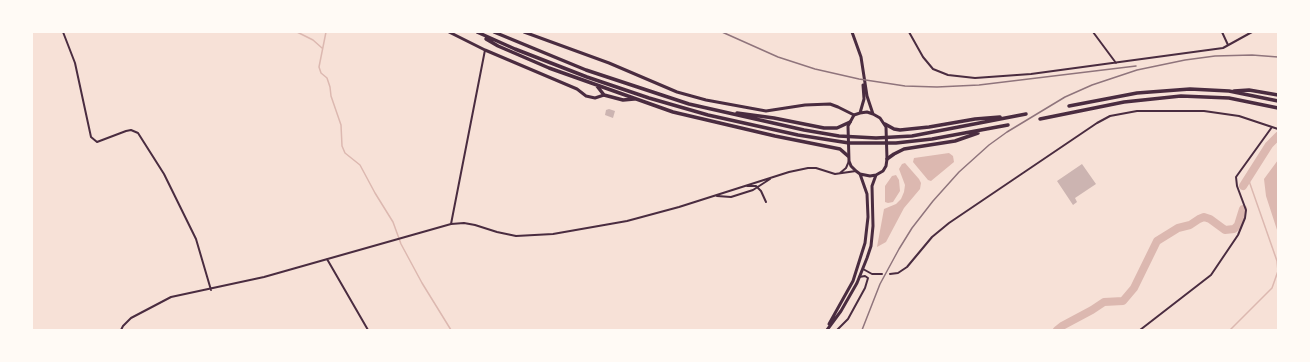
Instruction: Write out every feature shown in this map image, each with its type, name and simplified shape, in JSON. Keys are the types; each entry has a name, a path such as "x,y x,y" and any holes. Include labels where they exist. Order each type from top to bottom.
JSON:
{"highway":[{"path":"476,32 498,46 521,56 593,84 673,112 782,138 840,149 849,159"},
{"path":"476,32 580,74 649,98 708,115 798,135 838,142 866,144 896,143 932,139 1008,125"},
{"path":"494,32 586,70 689,104 804,130 838,136 865,138 895,137 931,133 1026,114"},
{"path":"593,84 599,88 604,95 623,100 639,100"},
{"path":"1069,106 1157,91 1190,89 1229,91 1249,90 1278,95"},
{"path":"1229,91 1278,101"},
{"path":"1040,119 1124,102 1181,96 1228,98 1278,108"},
{"path":"714,110 774,118 824,128 837,128 850,122"},
{"path":"885,124 894,129 900,130 929,127 975,119 1017,116"},
{"path":"888,159 904,149 955,141 990,128"}],"main road":[{"path":"449,32 485,50 558,80 579,90 586,96 595,98 604,95"},
{"path":"524,32 609,63 677,92 706,100 766,111 774,111 805,105 827,104 838,106 854,115"},
{"path":"852,32 858,49 867,96 873,114"},
{"path":"860,113 864,99 863,71"},
{"path":"867,112 873,114 885,124 888,159 885,168 876,175 867,176 856,172 849,159 848,129 854,115 860,113 867,112"},
{"path":"826,330 853,281 865,243 868,217 868,194 860,174"},
{"path":"826,330 841,311 863,269 871,246 873,214 872,186 876,175"}],"street":[{"path":"63,32 78,74 91,137 97,142 129,130 138,134 164,174 196,238 211,290"},
{"path":"909,32 916,47 928,64 935,70 948,75 975,78 1031,74 1223,48 1252,32"},
{"path":"1093,32 1116,63"},
{"path":"1222,32 1228,45"},
{"path":"452,224 485,50"},
{"path":"890,274 903,271 908,267 932,237 949,223 1097,123 1110,116 1137,111 1204,111 1239,116 1278,129"},
{"path":"1140,330 1211,275 1223,259 1238,235 1246,218 1245,206 1237,186 1236,177 1272,127"},
{"path":"839,174 845,169 849,159"},
{"path":"121,330 131,318 171,297 211,290 264,277 452,224 468,224 516,236 554,234 627,221 789,172 808,168 816,168 830,173 839,174 856,172"},
{"path":"711,196 725,195 731,197 753,190 773,177"},
{"path":"743,186 757,187 761,191 766,202"},
{"path":"327,259 368,330"},
{"path":"863,269 872,274 882,274"},
{"path":"837,330 848,319 868,278 865,276 859,277"}],"shaded area":[{"path":"949,153 953,156 954,162 931,181 928,180 913,162 914,158"},
{"path":"1278,160 1278,233 1266,196 1264,179"},
{"path":"905,163 919,179 921,183 920,189 904,208 886,242 877,247 884,209 896,204 901,199 904,192 905,185 899,169 902,164"},
{"path":"896,175 899,180 900,191 893,202 885,202 885,186 892,176"}],"building":[{"path":"609,109 615,111 613,118 605,115 606,110"},
{"path":"1082,164 1096,184 1075,198 1077,202 1073,205 1057,181"}],"waterway":[{"path":"297,32 313,40 322,48"},
{"path":"326,32 319,67 321,73 327,78 330,87 331,96 341,125 342,146 345,153 360,165 393,222 401,244 422,283 451,330"},
{"path":"1243,186 1269,145 1278,136"},
{"path":"1230,330 1272,288 1278,271 1277,261 1248,178"},
{"path":"1057,330 1104,302 1123,301 1134,288 1157,241 1178,228 1190,225 1204,217 1210,219 1225,230 1234,229 1238,225 1243,209"}],"railway":[{"path":"722,32 778,57 815,69 859,79 905,86 937,87 979,85 1136,66"},
{"path":"862,330 880,284 912,228 933,201 959,172 989,145 1007,132 1065,97 1092,85 1137,70 1185,60 1215,56 1252,55 1278,57"}]}
